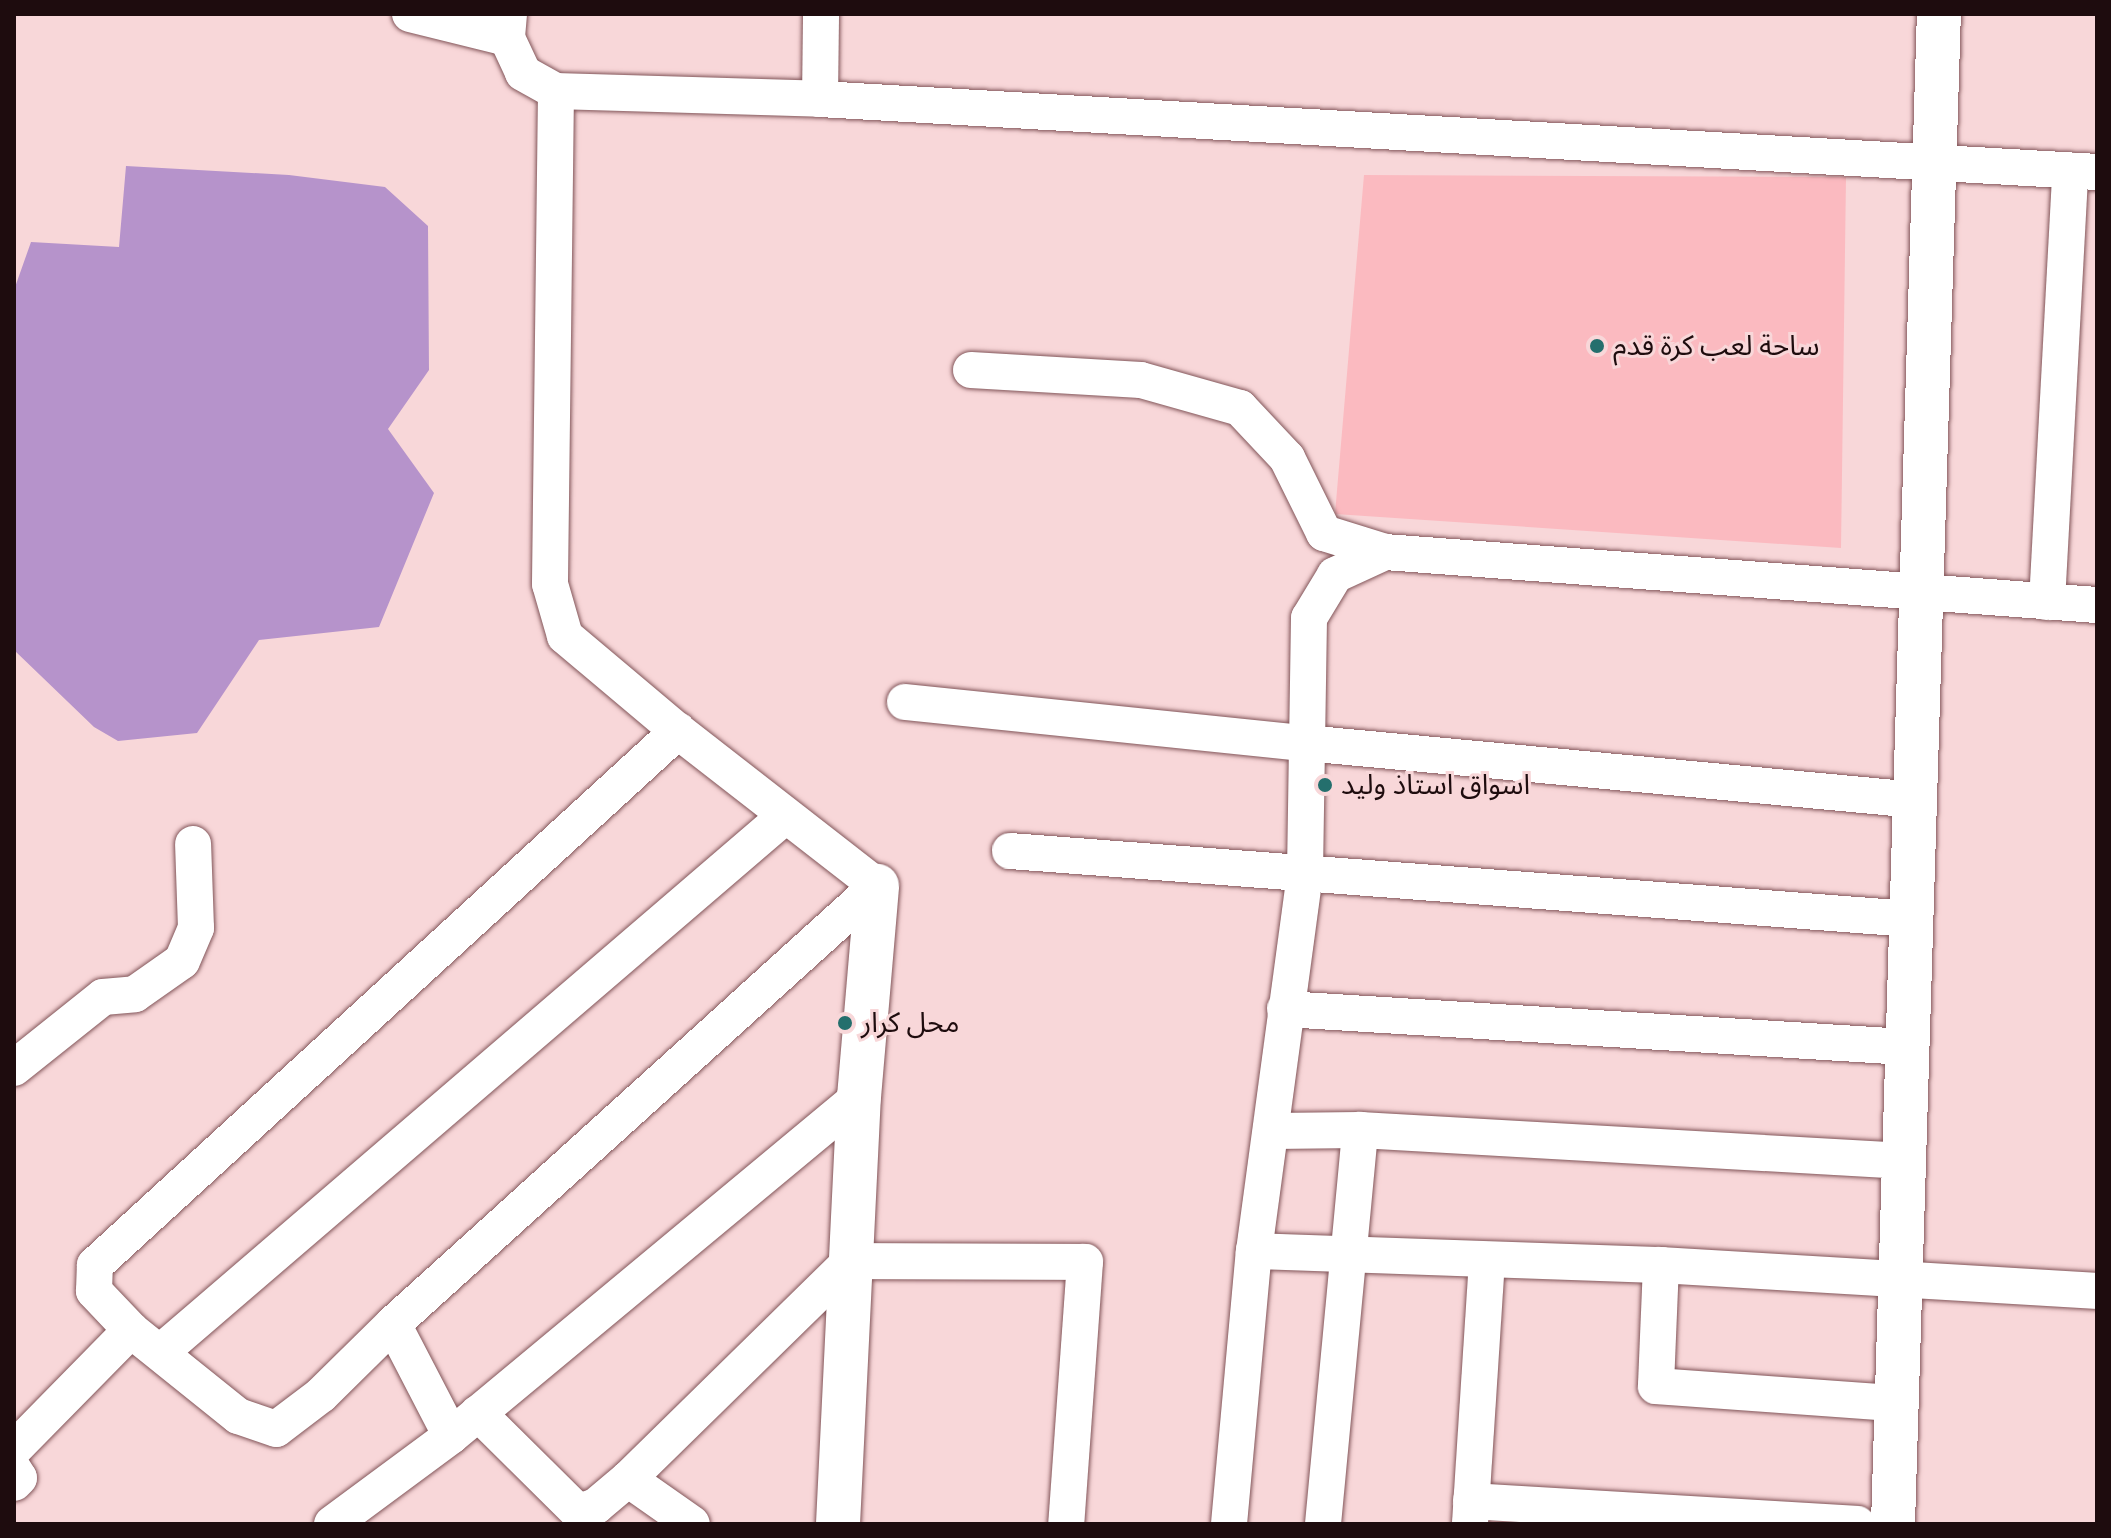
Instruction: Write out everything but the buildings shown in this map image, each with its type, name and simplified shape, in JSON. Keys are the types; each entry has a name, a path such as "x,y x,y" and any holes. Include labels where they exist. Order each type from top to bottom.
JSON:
{"street":[{"path":"410,14 508,26 523,73 556,91 820,99 2084,172 2047,602"},
{"path":"820,99 821,14"},
{"path":"1893,1524 1939,14"},
{"path":"556,91 550,584 565,636 784,817 877,886"},
{"path":"971,370 1141,380 1240,408 1287,458 1324,533 1385,552 1921,595 2097,605"},
{"path":"1229,1524 1254,1251 1273,1131 1285,1009 1305,873 1309,618 1335,575 1385,552"},
{"path":"905,702 1916,800"},
{"path":"678,731 95,1265 94,1291 131,1330 162,1351 238,1416 276,1429 321,1395 393,1324 877,886"},
{"path":"162,1351 784,817"},
{"path":"14,1068 103,997 135,994 182,961 196,928 193,844"},
{"path":"1010,851 1910,919"},
{"path":"838,1524 859,1097 877,886"},
{"path":"1285,1009 1907,1047"},
{"path":"332,1524 464,1424 859,1097"},
{"path":"1273,1131 1360,1130 1905,1161"},
{"path":"1323,1524 1360,1130"},
{"path":"1254,1251 1661,1265 2097,1291"},
{"path":"393,1324 464,1424 578,1512 596,1506 628,1479 851,1261 1085,1262 1066,1524"},
{"path":"1487,1261 1470,1512 1857,1524"},
{"path":"1661,1265 1656,1386 1895,1403"},
{"path":"14,1449 131,1330"},
{"path":"14,1470 19,1478 14,1483"},
{"path":"628,1479 692,1524"}],"shaded area":[{"path":"126,166 289,175 385,187 428,226 429,370 388,429 434,493 379,627 259,640 197,733 118,741 94,727 14,650 14,290 31,242 119,247"},
{"name":"ساحة لعب كرة قدم","path":"1364,175 1846,177 1841,548 1335,514"}],"place":[{"name":"ساحة لعب كرة قدم","path":"1597,346"},
{"name":"اسواق استاذ وليد","path":"1325,785"},
{"name":"محل كرار","path":"845,1023"}]}
